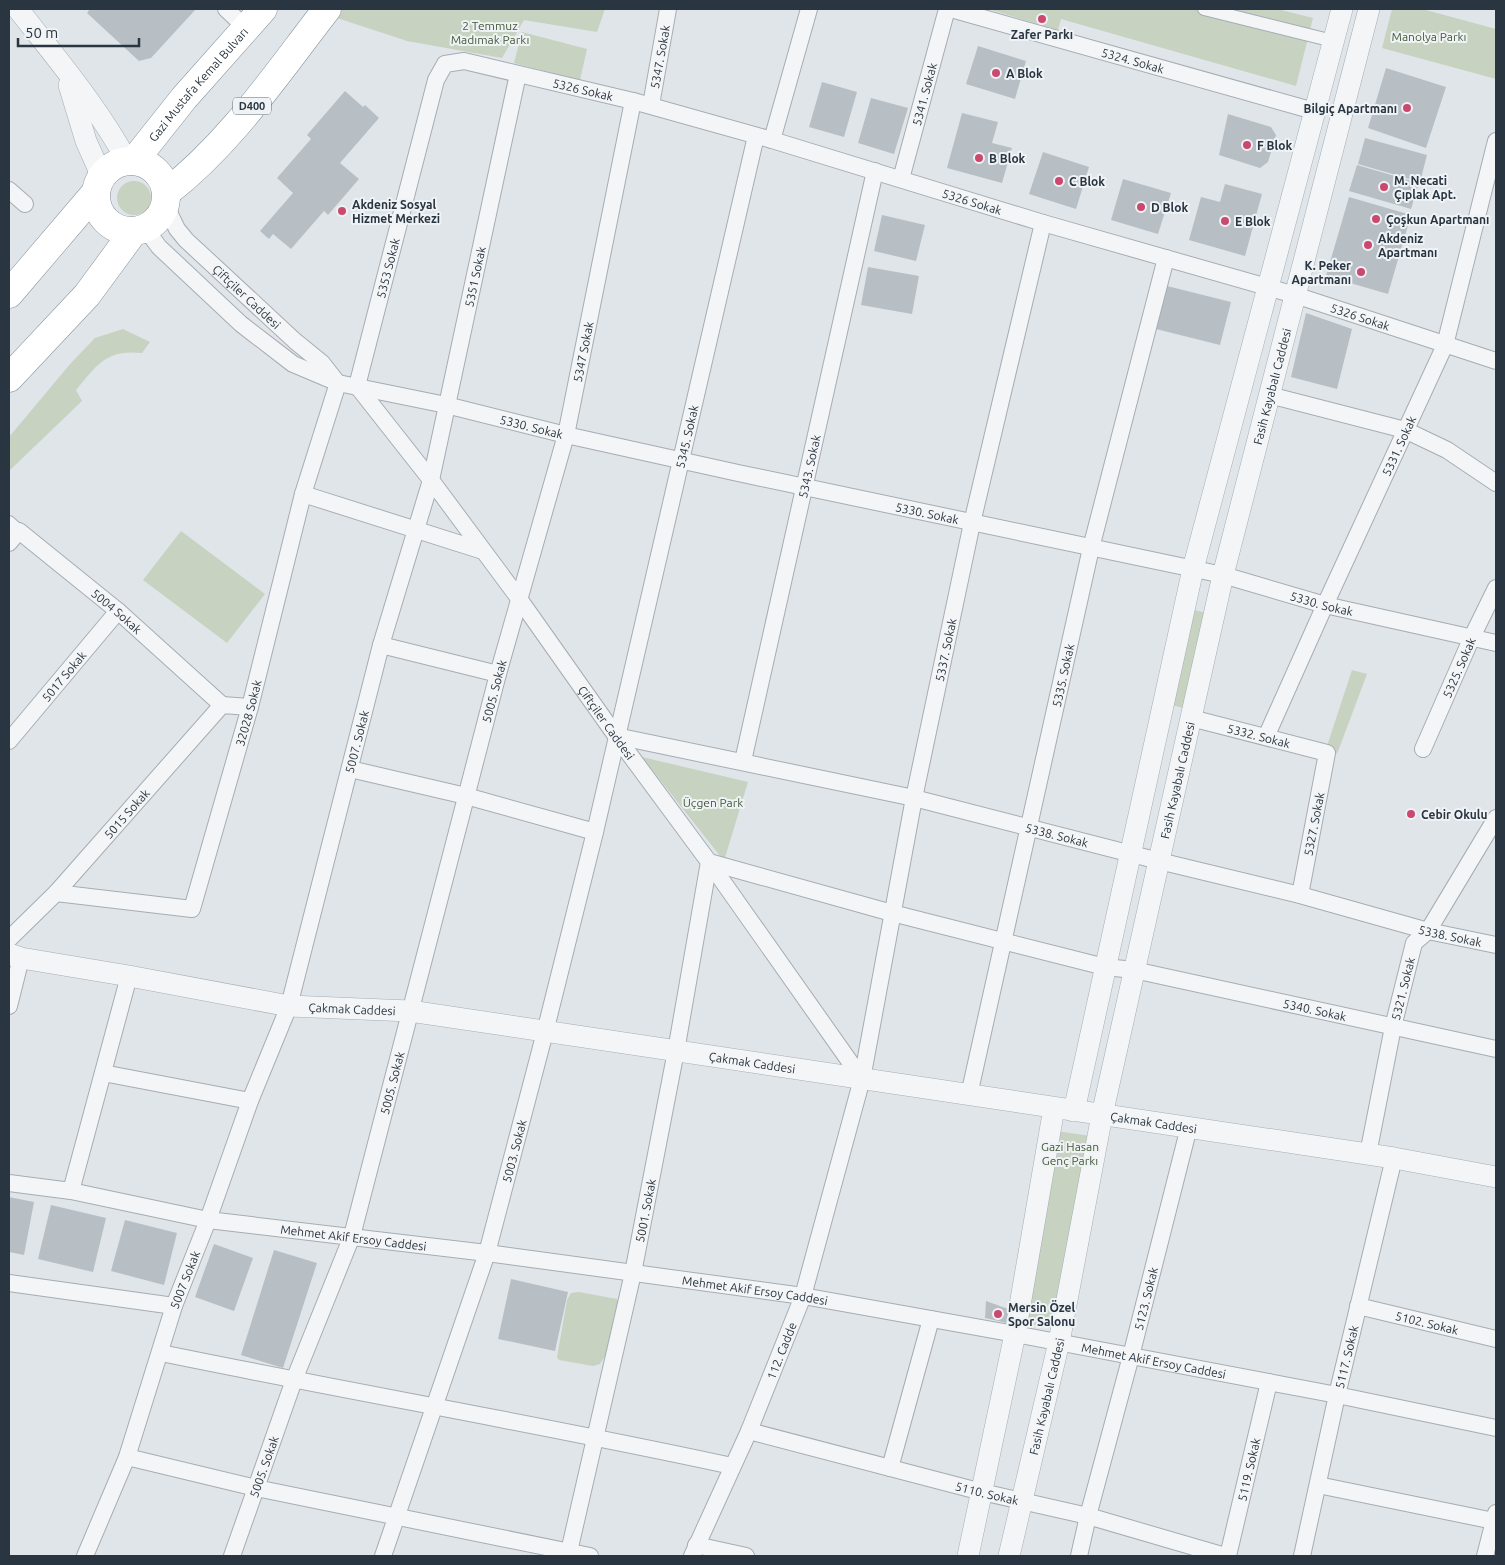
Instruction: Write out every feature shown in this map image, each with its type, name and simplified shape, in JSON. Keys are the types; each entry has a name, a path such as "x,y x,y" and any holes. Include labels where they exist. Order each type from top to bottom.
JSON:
{"highway":[{"name":"D400","path":"166,198 228,136 327,9"},
{"name":"Gazi Mustafa Kemal Bulvarı","path":"130,161 255,18"},
{"path":"9,294 113,166 130,161 143,163 152,168 162,179 166,198 158,218 140,230 87,295 9,378"},
{"path":"99,184 96,202 106,221 119,229 140,230"}],"street":[{"path":"18,9 64,68 130,161"},
{"path":"226,9 255,18"},
{"name":"5347. Sokak","path":"651,106 668,9"},
{"path":"772,140 810,9"},
{"name":"5324. Sokak","path":"949,9 1314,111"},
{"name":"5341. Sokak","path":"901,179 949,9"},
{"path":"1204,9 1333,42"},
{"path":"968,1556 1064,1109 1106,967 1193,569 1342,9"},
{"name":"Fasih Kayabalı Caddesi","path":"1009,1556 1059,1342 1102,1115 1223,575 1369,9"},
{"name":"5326 Sokak","path":"445,64 464,61 633,101 772,140 1043,223 1295,295 1496,361"},
{"name":"5353 Sokak","path":"357,386 436,80 445,64"},
{"path":"64,68 99,184"},
{"name":"5351 Sokak","path":"431,480 518,74"},
{"name":"5347 Sokak","path":"520,600 566,435 633,101"},
{"name":"5345. Sokak","path":"616,736 756,136"},
{"name":"5331. Sokak","path":"1266,737 1445,345 1496,141"},
{"name":"5343. Sokak","path":"743,761 875,171"},
{"path":"9,190 25,204"},
{"name":"Çiftçiler Caddesi","path":"166,198 178,229 186,240 295,341 322,363 338,383"},
{"name":"5337. Sokak","path":"862,1079 914,798 972,523 1043,223"},
{"name":"Çiftçiler Caddesi","path":"140,230 241,324 293,364 338,383 357,386 431,480 520,600 616,736 709,862 862,1079"},
{"name":"5335. Sokak","path":"969,1095 1091,548 1166,258"},
{"name":"32028 Sokak","path":"56,893 192,910 250,707 303,494 338,383"},
{"name":"5330. Sokak","path":"357,386 446,405 566,435 803,487 1223,575 1325,605 1496,643"},
{"path":"1269,395 1405,430 1447,450 1496,483"},
{"name":"5007. Sokak","path":"289,1006 381,645 431,480"},
{"path":"303,494 483,550"},
{"name":"5004 Sokak","path":"12,532 118,611 222,705"},
{"name":"5325. Sokak","path":"1423,749 1472,637 1496,588"},
{"name":"5005. Sokak","path":"232,1556 294,1380 352,1236 498,674 520,600"},
{"name":"5017 Sokak","path":"9,741 118,611"},
{"path":"381,645 498,674"},
{"path":"222,705 250,707"},
{"name":"5015 Sokak","path":"9,939 56,893 222,705"},
{"name":"5332. Sokak","path":"1191,718 1327,753"},
{"name":"5338. Sokak","path":"616,736 914,798 1130,854 1300,895 1428,931 1496,945"},
{"name":"5003. Sokak","path":"383,1556 488,1252 546,1032 595,832 616,736"},
{"name":"5327. Sokak","path":"1300,895 1327,753"},
{"path":"350,769 466,796 595,832"},
{"name":"5321. Sokak","path":"1368,1154 1393,1027 1414,942 1428,931 1496,818"},
{"name":"5340. Sokak","path":"709,862 892,913 1106,967 1134,970 1496,1049"},
{"name":"5001. Sokak","path":"568,1554 633,1273 676,1052 709,862"},
{"path":"9,1006 15,956"},
{"name":"Çakmak Caddesi","path":"15,956 289,1006 410,1011 1368,1154 1496,1177"},
{"path":"70,1191 129,976"},
{"name":"5007 Sokak","path":"85,1556 127,1457 161,1353 174,1306 208,1220 250,1101 289,1006"},
{"path":"103,1073 250,1101"},
{"name":"112. Cadde","path":"694,1551 749,1431 803,1296 862,1079"},
{"name":"5123. Sokak","path":"1079,1556 1189,1127"},
{"name":"5117. Sokak","path":"1302,1556 1337,1395 1394,1158"},
{"name":"Mehmet Akif Ersoy Caddesi","path":"9,1183 70,1191 208,1220 488,1252 803,1296 1059,1342 1337,1395 1496,1428"},
{"path":"9,1283 174,1306"},
{"name":"5102. Sokak","path":"1358,1306 1496,1339"},
{"path":"890,1468 931,1319"},
{"path":"161,1353 596,1437 732,1466"},
{"name":"5119. Sokak","path":"1226,1556 1269,1382"},
{"name":"5110. Sokak","path":"749,1431 982,1492 1088,1516 1226,1556"},
{"path":"127,1457 256,1488 398,1516 568,1554 590,1556"},
{"path":"1318,1485 1495,1517 1485,1556"},
{"path":"694,1551 746,1556"}],"green space":[{"name":"2 Temmuz Madımak Parkı","path":"337,9 605,9 597,32 524,20 502,58 407,41 331,16"},
{"name":"Zafer Parkı","path":"988,9 1277,9 1313,18 1296,86 1061,19 1058,30"},
{"name":"Manolya Parkı","path":"1392,9 1422,9 1496,29 1496,79 1382,48"},
{"path":"522,32 587,49 580,80 514,63"},
{"path":"134,181 146,186 151,198 146,210 134,215 122,210 117,198 122,186"},
{"path":"123,329 150,342 142,353 130,352 111,356 97,366 76,390 82,401 9,471 9,437 71,363 95,338"},
{"path":"181,531 265,594 227,643 143,580"},
{"path":"1190,609 1211,614 1190,710 1168,704"},
{"path":"1352,670 1367,674 1337,754 1327,746"},
{"name":"Üçgen Park","path":"642,757 748,782 724,861"},
{"name":"Gazi Hasan Genç Parkı","path":"1056,1131 1091,1136 1056,1329 1022,1323"},
{"path":"579,1292 617,1299 620,1305 607,1353 600,1364 593,1366 559,1360 557,1357 567,1300 571,1293"}],"building":[{"path":"90,9 196,9 151,58 139,61 87,13"},
{"name":"A Blok","path":"978,46 1026,61 1015,99 966,84"},
{"path":"1386,68 1446,87 1426,148 1368,128"},
{"path":"822,82 857,92 844,137 809,127"},
{"path":"345,91 379,118 340,163 359,179 328,215 324,211 291,249 273,234 269,239 260,231 293,193 277,178 311,139 307,135"},
{"path":"871,98 908,108 894,154 858,143"},
{"name":"B Blok","path":"962,113 998,122 992,143 1012,148 1002,183 947,168"},
{"name":"F Blok","path":"1228,114 1271,127 1276,135 1268,162 1260,168 1219,155"},
{"path":"1365,138 1427,155 1420,182 1358,164"},
{"name":"C Blok","path":"1043,152 1089,167 1076,209 1029,194"},
{"name":"M. Necati Çıplak Apt.","path":"1357,165 1419,183 1411,209 1349,191"},
{"name":"D Blok","path":"1123,179 1171,193 1158,234 1111,220"},
{"name":"E Blok","path":"1225,184 1262,194 1245,256 1189,240 1201,197 1220,202"},
{"path":"1349,197 1411,215 1388,294 1326,276"},
{"path":"882,215 925,225 916,261 874,251"},
{"path":"868,267 919,276 912,314 861,305"},
{"path":"1167,286 1231,302 1220,345 1156,329"},
{"path":"1306,313 1352,329 1337,389 1291,377"},
{"path":"9,1197 34,1202 24,1255 9,1252"},
{"path":"51,1205 106,1218 93,1272 38,1259"},
{"path":"125,1220 177,1233 164,1285 111,1271"},
{"path":"214,1244 253,1258 234,1311 195,1297"},
{"path":"274,1250 317,1263 283,1368 241,1355"},
{"path":"511,1279 568,1292 555,1351 498,1339"},
{"name":"Mersin Özel Spor Salonu","path":"986,1301 1011,1310 1007,1323 985,1318"}],"place":[{"name":"Zafer Parkı","path":"1042,19"},
{"name":"A Blok","path":"996,73"},
{"name":"Bilgiç Apartmanı","path":"1407,108"},
{"name":"F Blok","path":"1247,145"},
{"name":"B Blok","path":"979,158"},
{"name":"C Blok","path":"1059,181"},
{"name":"M. Necati Çıplak Apt.","path":"1384,187"},
{"name":"D Blok","path":"1141,207"},
{"name":"Akdeniz Sosyal Hizmet Merkezi","path":"342,211"},
{"name":"Çoşkun Apartmanı","path":"1376,219"},
{"name":"E Blok","path":"1225,221"},
{"name":"Akdeniz Apartmanı","path":"1368,245"},
{"name":"K. Peker Apartmanı","path":"1361,272"},
{"name":"Cebir Okulu","path":"1411,814"},
{"name":"Mersin Özel Spor Salonu","path":"998,1314"}]}
